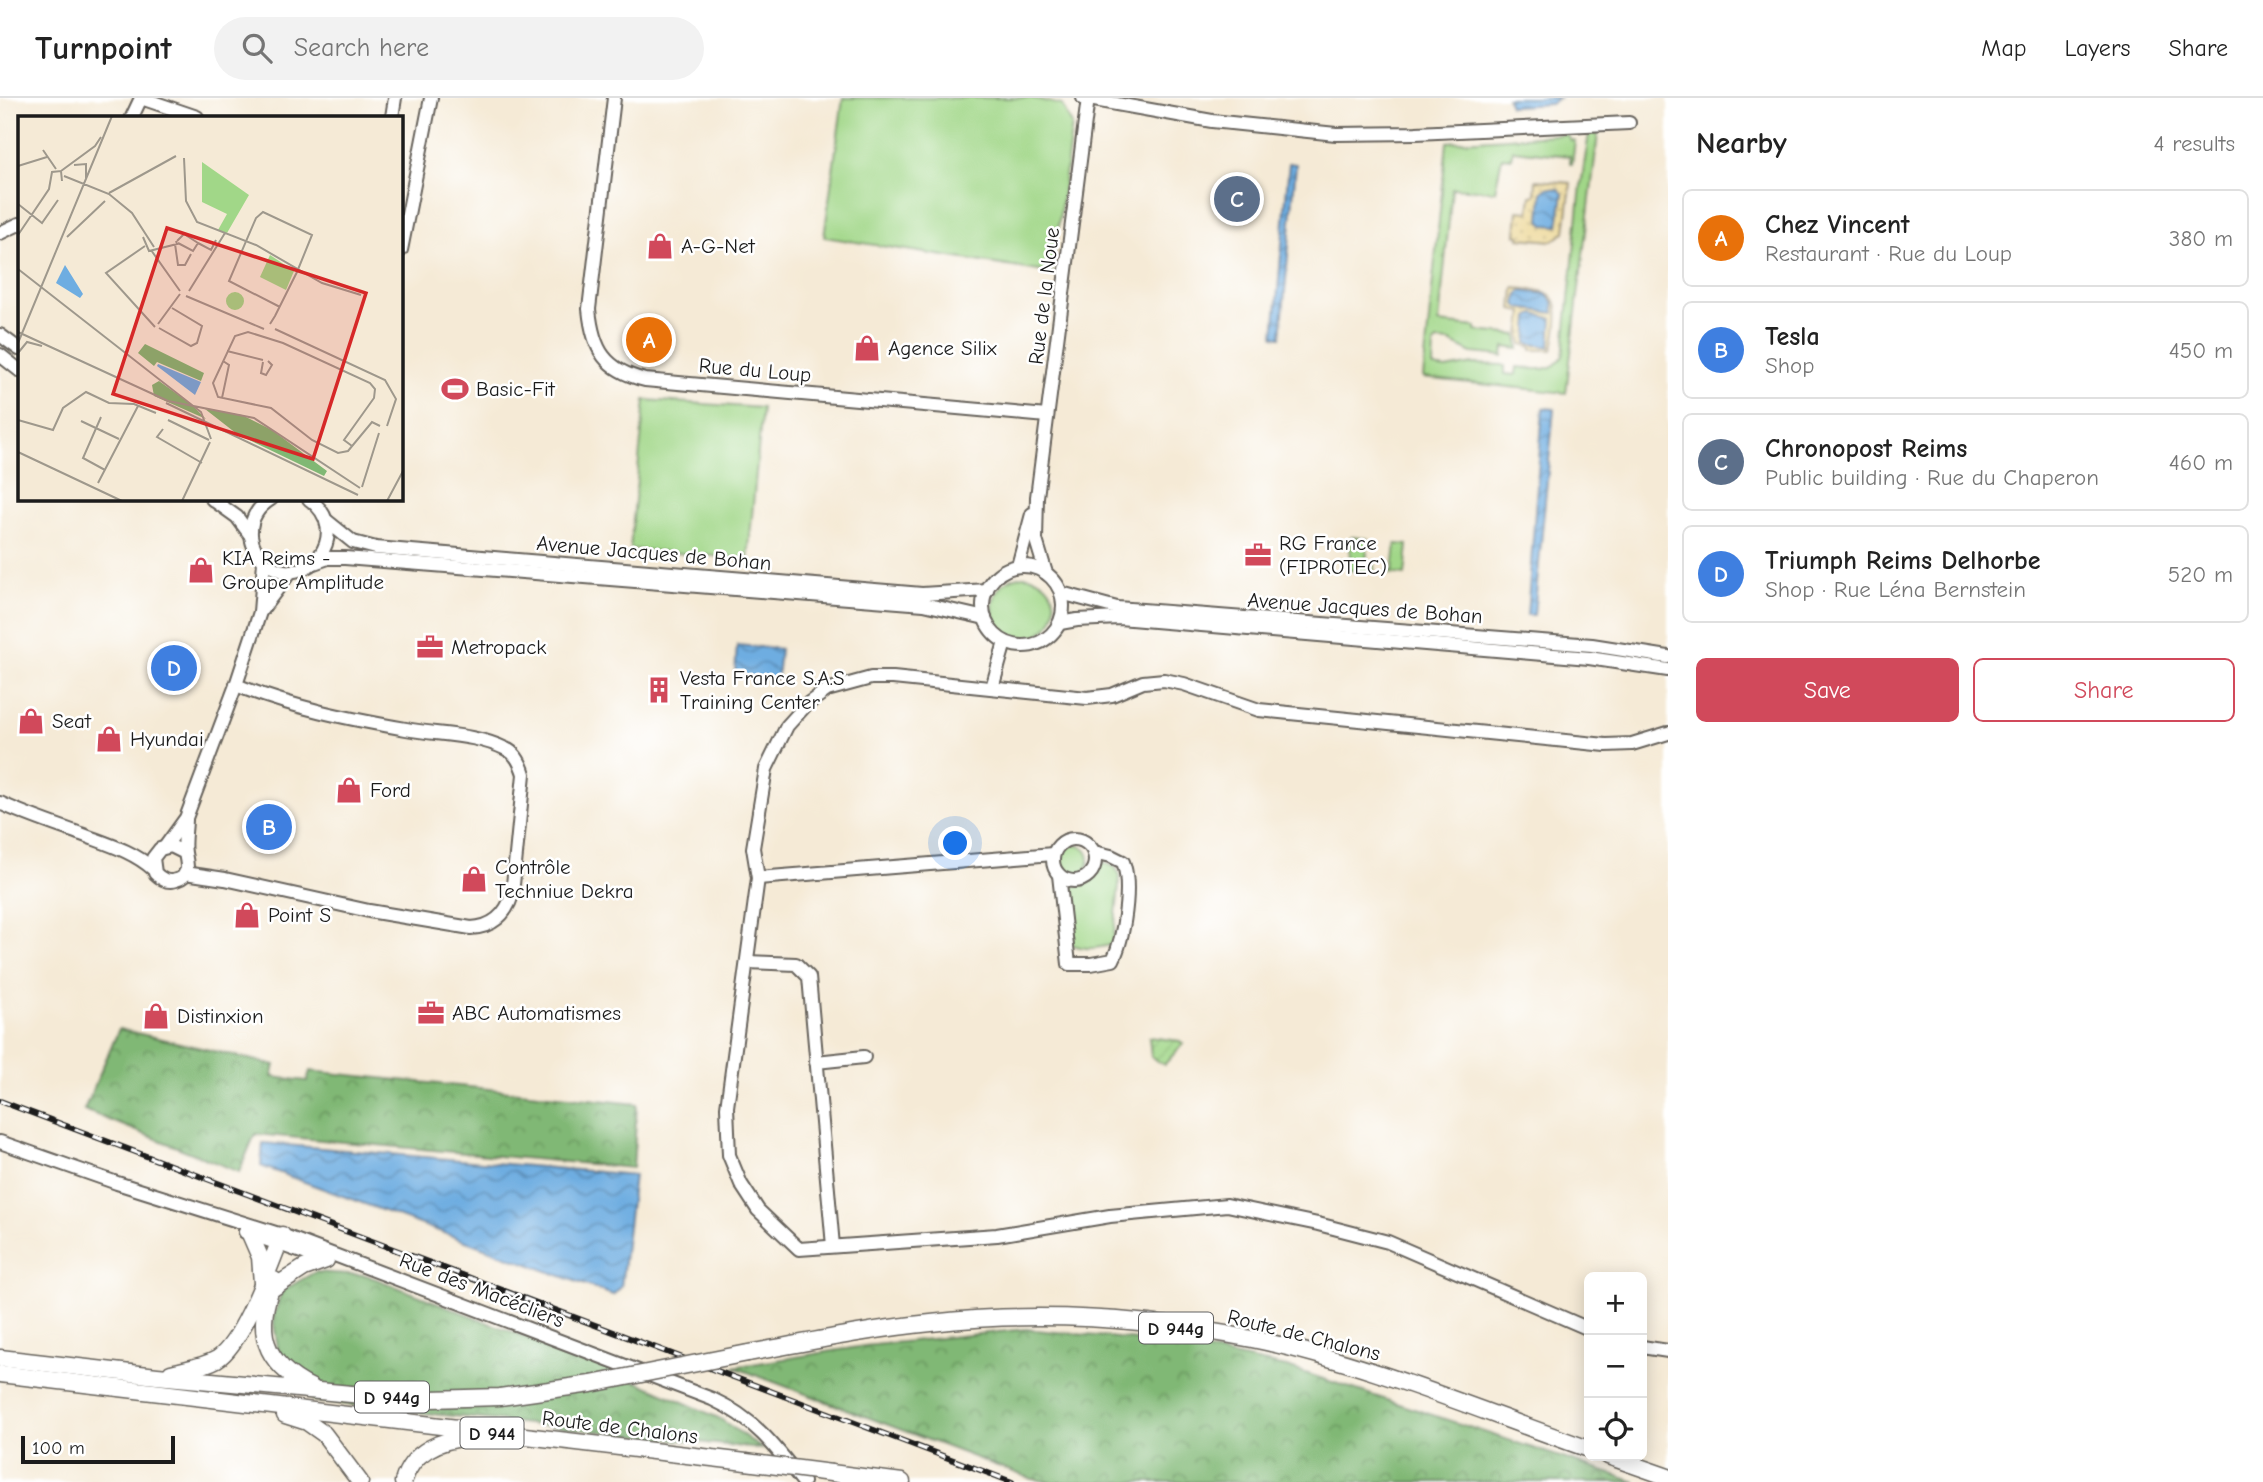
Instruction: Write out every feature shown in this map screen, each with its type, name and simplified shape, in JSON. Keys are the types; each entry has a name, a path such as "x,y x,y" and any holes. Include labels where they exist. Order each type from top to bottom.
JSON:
{"main road":[{"path":"250,1234 260,1257 266,1288 262,1324 273,1356 285,1372 318,1392"},
{"path":"157,1376 207,1364 228,1350 266,1288 285,1242"},
{"path":"266,1288 326,1260"},
{"name":"Route de Chalons","path":"0,1358 318,1392 431,1399 477,1398 534,1394 868,1331 932,1323 1066,1318 1126,1321 1252,1339 1314,1354 1584,1447"},
{"name":"Route de Chalons","path":"0,1374 902,1482"},
{"path":"239,1402 307,1422 324,1434 359,1482"},
{"path":"403,1482 422,1452 453,1438 474,1437 607,1448"},
{"path":"415,1482 422,1464 438,1444"},
{"path":"1622,1461 1668,1477"}],"street":[{"path":"132,116 141,98 194,116"},
{"path":"392,116 395,98"},
{"path":"402,245 431,98"},
{"name":"Rue du Loup","path":"614,98 589,309 591,330 597,348 610,365 628,375 645,380 1048,416"},
{"path":"1086,98 1212,121 1336,134 1416,134 1629,122"},
{"name":"Rue de la Noue","path":"1037,497 1086,98"},
{"path":"0,233 18,224"},
{"path":"0,335 18,348"},
{"path":"0,355 18,369"},
{"path":"1018,566 1037,497"},
{"path":"1037,497 1036,540 1046,573"},
{"path":"213,500 237,517 251,536"},
{"path":"262,500 252,524 253,546 264,562 281,570 291,571"},
{"name":"Avenue Jacques de Bohan","path":"310,500 353,542 376,548 922,594 987,590"},
{"path":"314,563 327,544 325,500"},
{"name":"Avenue Jacques de Bohan","path":"291,571 328,558 391,562 924,604 985,618"},
{"path":"153,869 153,858 186,818 236,685 260,612 264,562"},
{"path":"1018,566 1032,567 1046,573 1057,584 1061,593 1064,607 1060,623 1046,640 1037,645 1026,647 1005,642 989,628 985,618 983,608 987,590 999,574 1018,566"},
{"path":"260,612 291,571"},
{"name":"Avenue Jacques de Bohan","path":"1061,593 1117,608 1592,645 1668,657"},
{"name":"Avenue Jacques de Bohan","path":"1060,623 1077,620 1132,620 1589,658 1668,670"},
{"path":"992,688 1005,642"},
{"path":"1584,1327 1388,1242 1227,1205 1110,1216 997,1234 800,1249 758,1210 741,1184 729,1155 727,1107 758,878 753,848 766,769 787,726 806,705 827,690 871,678 1100,698 1143,682 1164,680 1184,684 1259,710 1606,745 1632,744 1668,733"},
{"path":"186,873 369,911 471,928 481,928 498,919 509,905 512,895 524,774 521,764 509,750 487,742 324,712 236,685"},
{"path":"0,803 124,850 141,858 159,877 168,881 180,878 186,873 186,818"},
{"path":"1059,875 1072,881 1086,878 1094,866 1094,852 1088,844 1075,839 1062,843 1053,854 1053,865 1059,875 1069,964 1113,960 1120,947 1129,876 1124,862 1094,852"},
{"path":"165,846 176,847 185,853"},
{"path":"758,878 1053,854"},
{"path":"747,962 796,964 809,976 833,1246"},
{"path":"816,1062 864,1057"},
{"name":"Rue des Macécliers","path":"0,1142 285,1242 376,1270 732,1408 757,1427 803,1482"},
{"name":"Rue des Macécliers","path":"117,1183 250,1234 285,1242 326,1260 376,1270"},
{"path":"1647,1348 1668,1351"}],"green space":[{"path":"843,98 1032,98 1062,105 1072,125 1052,273 824,237"},
{"path":"1589,133 1598,134 1566,393 1423,378 1447,142 1567,134 1570,140 1575,141 1572,164 1570,156 1513,150 1511,158 1502,157 1495,191 1452,188 1439,323 1476,327 1476,331 1517,335 1519,349 1504,347 1503,356 1472,353 1450,342 1437,341 1434,344 1433,367 1446,369 1473,364 1502,365 1505,366 1505,374 1516,375 1517,367 1548,368 1559,362 1563,356"},
{"path":"645,400 762,408 748,559 630,549"},
{"path":"1351,537 1368,539 1366,563 1375,565 1374,572 1349,570"},
{"path":"1396,544 1408,545 1405,575 1385,573 1393,571"},
{"path":"1018,576 1030,576 1046,585 1053,595 1053,619 1046,629 1030,638 1018,638 1007,633 998,624 993,613 993,601 998,590 1007,581"},
{"path":"1074,845 1085,849 1089,860 1085,871 1074,875 1063,871 1059,860 1063,849"},
{"path":"1101,861 1115,867 1120,875 1113,944 1091,948 1075,946 1070,944 1064,885 1084,885 1096,874"},
{"path":"119,1029 275,1065 272,1077 307,1081 310,1071 637,1104 633,1168 255,1134 239,1172 84,1110"},
{"path":"1149,1037 1180,1041 1183,1044 1164,1065 1151,1057"},
{"path":"315,1272 366,1275 611,1370 719,1418 763,1449 313,1401 278,1349 273,1318 282,1291"},
{"path":"1026,1329 1168,1343 1287,1367 1636,1482 1051,1482 1032,1479 734,1367 864,1346"}],"sand":[{"path":"1536,180 1571,183 1565,232 1553,241 1519,238 1519,235 1516,235 1518,211 1529,212 1531,196 1535,195"},
{"path":"1514,288 1541,291 1553,297 1557,312 1552,350 1532,350 1532,347 1522,344 1520,336 1523,312 1512,310"}],"water":[{"path":"1507,98 1559,98 1551,104 1510,106"},
{"path":"1289,163 1296,164 1281,337 1274,336"},
{"path":"1547,188 1559,189 1563,194 1558,226 1544,225 1540,221 1542,192"},
{"path":"1522,291 1546,294 1553,302 1554,313 1519,308 1516,304 1518,294"},
{"path":"1534,314 1552,318 1550,347 1527,343 1529,317"},
{"path":"1543,408 1554,409 1534,615 1527,615"},
{"path":"737,645 780,649 777,679 735,675"},
{"path":"263,1143 634,1175 621,1287 613,1295 261,1166"}],"railway":[{"path":"0,1101 1012,1482"}],"place":[{"name":"Chronopost Reims","path":"1237,199"},
{"name":"A-G-Net","path":"660,246"},
{"name":"Chez Vincent","path":"649,340"},
{"name":"Agence Silix","path":"867,348"},
{"name":"Basic-Fit","path":"455,389"},
{"name":"RG France (FIPROTEC)","path":"1258,555"},
{"name":"KIA Reims - Groupe Amplitude","path":"201,570"},
{"name":"Metropack","path":"430,647"},
{"name":"Triumph Reims Delhorbe","path":"174,668"},
{"name":"Vesta France S.A.S Training Center","path":"659,690"},
{"name":"Seat","path":"31,721"},
{"name":"Hyundai","path":"109,739"},
{"name":"Ford","path":"349,790"},
{"name":"Tesla","path":"269,827"},
{"name":"Contrôle Techniue Dekra","path":"474,879"},
{"name":"Point S","path":"247,915"},
{"name":"ABC Automatismes","path":"431,1013"},
{"name":"Distinxion","path":"156,1016"}]}
